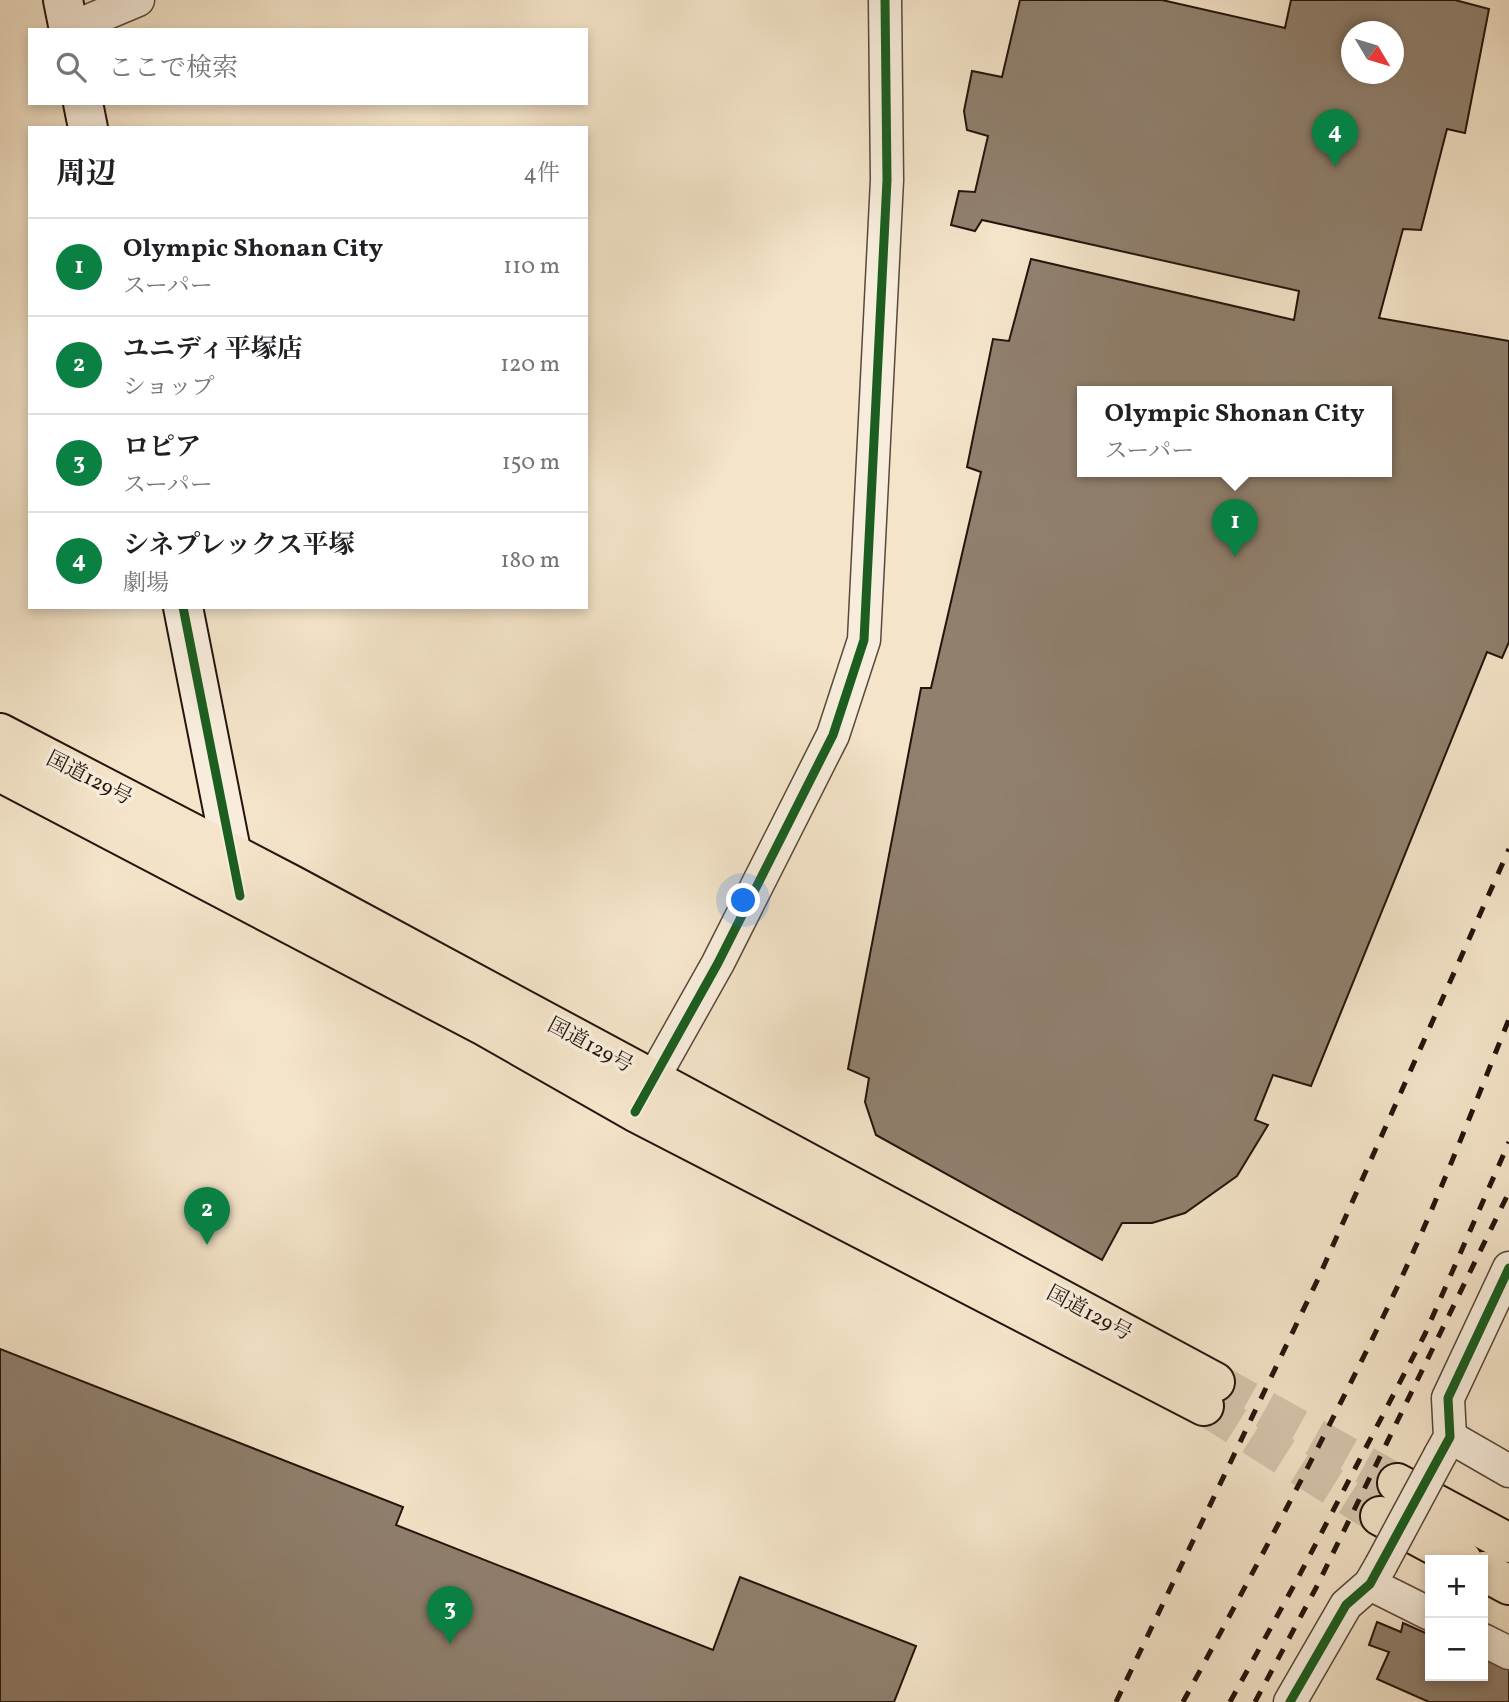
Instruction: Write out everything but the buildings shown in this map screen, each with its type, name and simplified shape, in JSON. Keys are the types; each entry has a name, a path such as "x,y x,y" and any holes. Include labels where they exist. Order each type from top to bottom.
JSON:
{"highway":[{"name":"国道129号","path":"0,733 230,853 643,1095 1209,1394"},
{"name":"国道129号","path":"0,772 486,1027 643,1095"},
{"path":"1456,1555 1388,1500 1509,1543"},
{"path":"1488,1574 1509,1585"}],"street":[{"path":"67,19 138,0"},
{"path":"643,1095 718,963 833,735 864,640 887,180 885,0"},
{"path":"83,105 88,126"},
{"path":"183,609 240,896"},
{"path":"1290,1702 1346,1605 1376,1575 1445,1446 1448,1398 1509,1268"},
{"path":"1445,1446 1509,1471"},
{"path":"1376,1575 1425,1610"},
{"path":"1488,1642 1509,1653"}],"tunnel":[{"path":"1215,1382 1397,1483"},
{"path":"1204,1406 1380,1516"}],"railway":[{"path":"1116,1702 1318,1279 1509,849"},
{"path":"1183,1702 1285,1511 1383,1317 1433,1206 1509,1019"},
{"path":"1230,1702 1425,1334 1509,1142"},
{"path":"1255,1702 1317,1586 1509,1192"}],"cycle path":[{"path":"635,1112 718,963 833,735 864,640 887,180 885,0"},
{"path":"183,609 240,896"},
{"path":"1290,1702 1346,1605 1370,1584 1450,1437 1448,1398 1509,1268"}],"place":[{"name":"シネプレックス平塚","path":"1335,167"},
{"name":"Olympic Shonan City","path":"1235,557"},
{"name":"ユニディ平塚店","path":"207,1245"},
{"name":"ロピア","path":"450,1644"}]}
